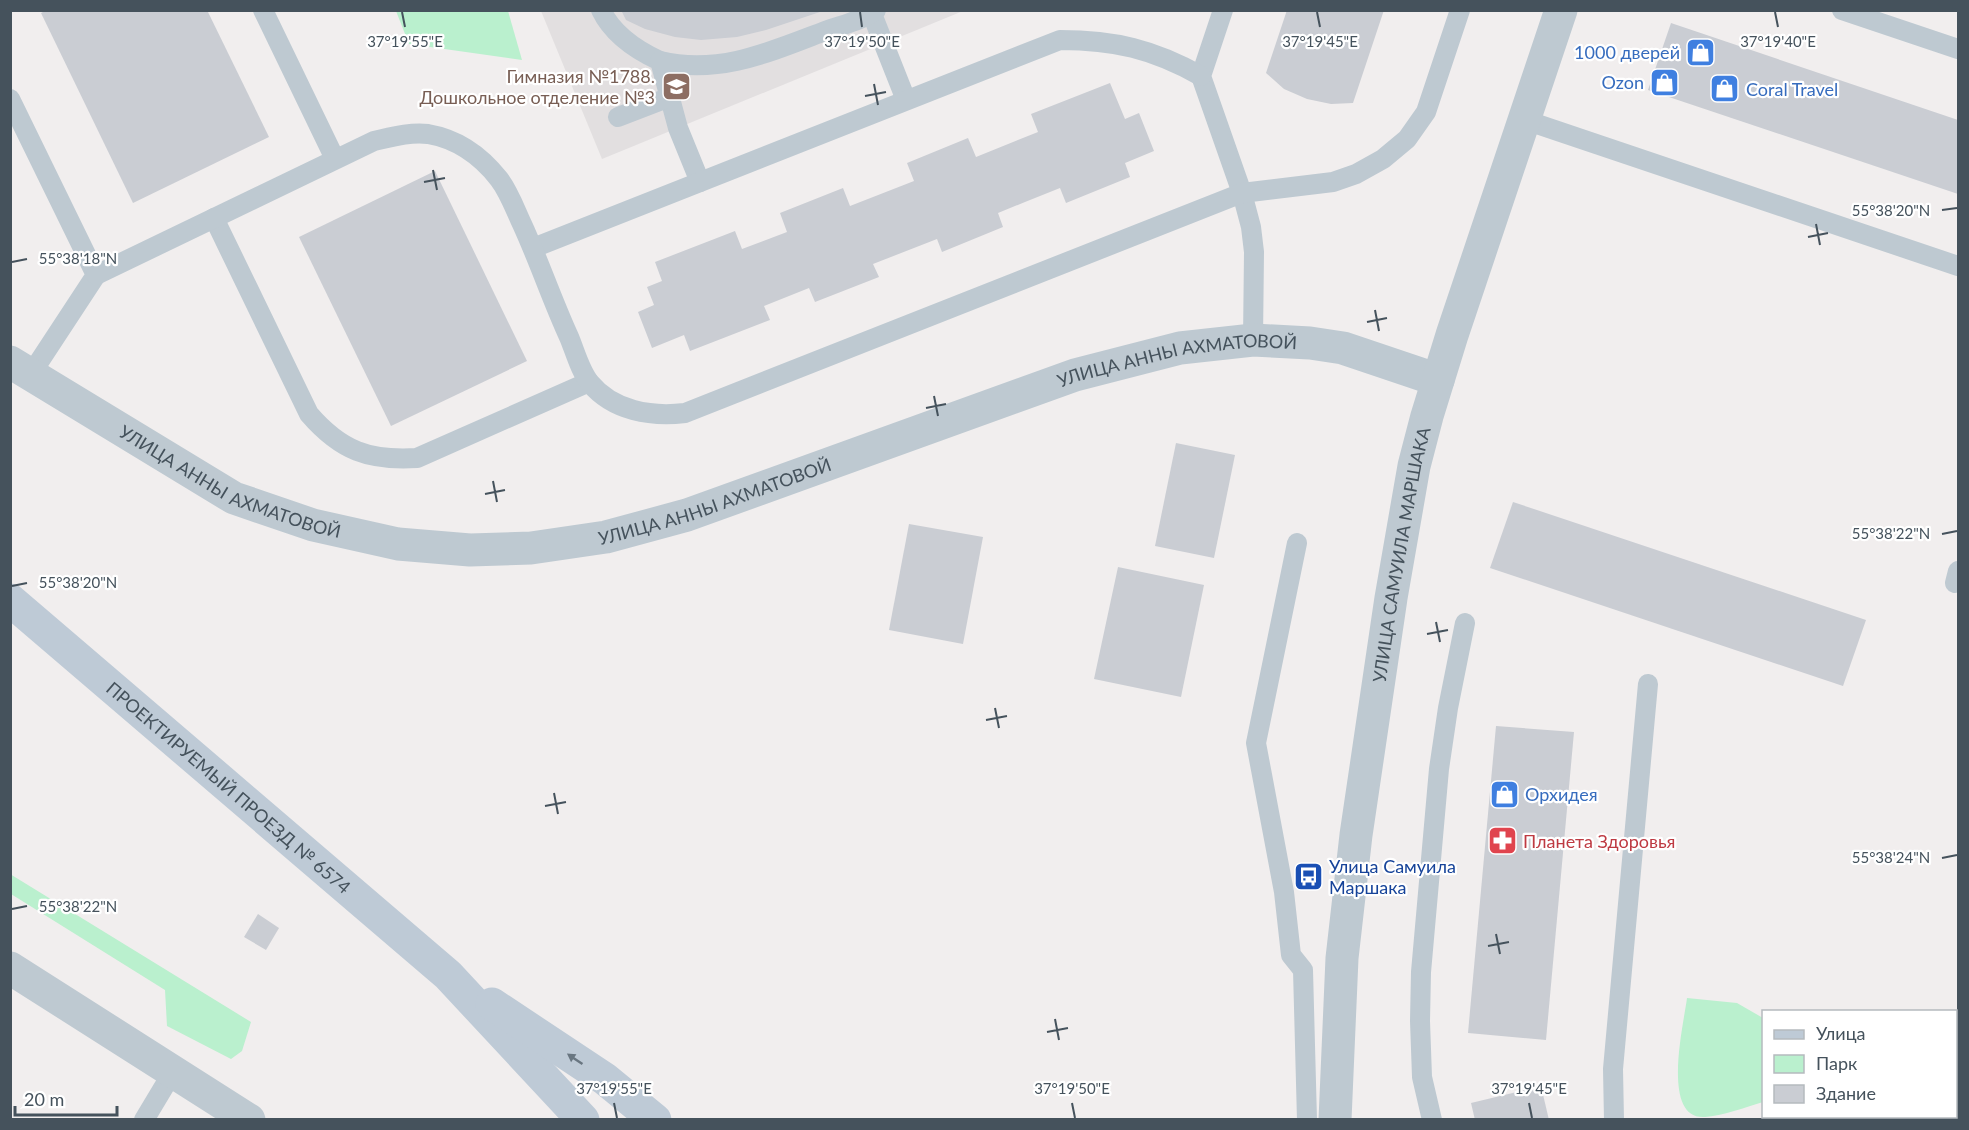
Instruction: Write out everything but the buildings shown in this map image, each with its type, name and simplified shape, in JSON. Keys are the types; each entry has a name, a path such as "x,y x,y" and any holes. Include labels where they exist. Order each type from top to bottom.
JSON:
{"main road":[{"name":"ПРОЕКТИРУЕМЫЙ ПРОЕЗД № 6574","path":"10,600 448,975 583,1119"},
{"name":"ПРОЕКТИРУЕМЫЙ ПРОЕЗД № 6574","path":"448,975 605,1079 655,1119"}],"street":[{"name":"УЛИЦА САМУИЛА МАРШАКА","path":"1335,1119 1341,958 1356,835 1401,537 1414,466 1438,380 1561,10"},
{"name":"УЛИЦА АННЫ АХМАТОВОЙ","path":"21,368 234,498 313,525 398,544 470,550 531,548 606,537 687,514 1075,375 1180,348 1253,340 1310,343 1342,348 1438,380"},
{"path":"10,968 249,1119"}],"lane":[{"path":"263,10 335,159"},
{"path":"601,10 618,34 634,47 660,61 679,66 697,67 731,62 772,51 874,12 906,100"},
{"path":"1223,10 1201,76 1242,193 1251,227 1254,252 1253,340"},
{"path":"21,368 96,275 374,141 409,134 428,134 453,141 477,155 500,180 533,248 565,330 589,382 615,403 630,409 647,414 685,413 1242,193 1333,182 1356,174 1383,159 1407,139 1426,112 1460,10"},
{"path":"1853,12 1959,50"},
{"path":"533,248 1059,40 1096,40 1124,45 1155,53 1201,76"},
{"path":"660,61 678,128 700,182"},
{"path":"618,117 670,97"},
{"path":"10,99 96,275"},
{"path":"1525,120 1959,266"},
{"path":"214,218 309,414 323,429 352,450 391,460 417,458 589,382"},
{"path":"1297,543 1256,744 1284,892 1291,955 1303,970 1307,1119"},
{"path":"1432,1119 1422,1077 1421,972 1439,769 1465,622"},
{"path":"1614,1119 1612,1069 1648,684"},
{"path":"144,1119 174,1070"}],"shaded area":[{"name":"Гимназия №1788. Дошкольное отделение №3","path":"541,11 963,11 602,159"}],"green space":[{"path":"396,11 508,11 522,60 409,44"},
{"path":"10,874 251,1022 242,1051 231,1059 167,1026 165,990 11,894"},
{"path":"1687,998 1737,1003 1762,1017 1762,1102 1705,1117 1691,1114 1683,1103 1679,1087 1680,1047"}],"place":[{"name":"1000 дверей","path":"1701,52"},
{"name":"Ozon","path":"1665,82"},
{"name":"Гимназия №1788. Дошкольное отделение №3","path":"676,86"},
{"name":"Coral Travel","path":"1725,89"},
{"name":"Орхидея","path":"1504,794"},
{"name":"Планета Здоровья","path":"1502,841"},
{"name":"Улица Самуила Маршака","path":"1308,876"}]}
